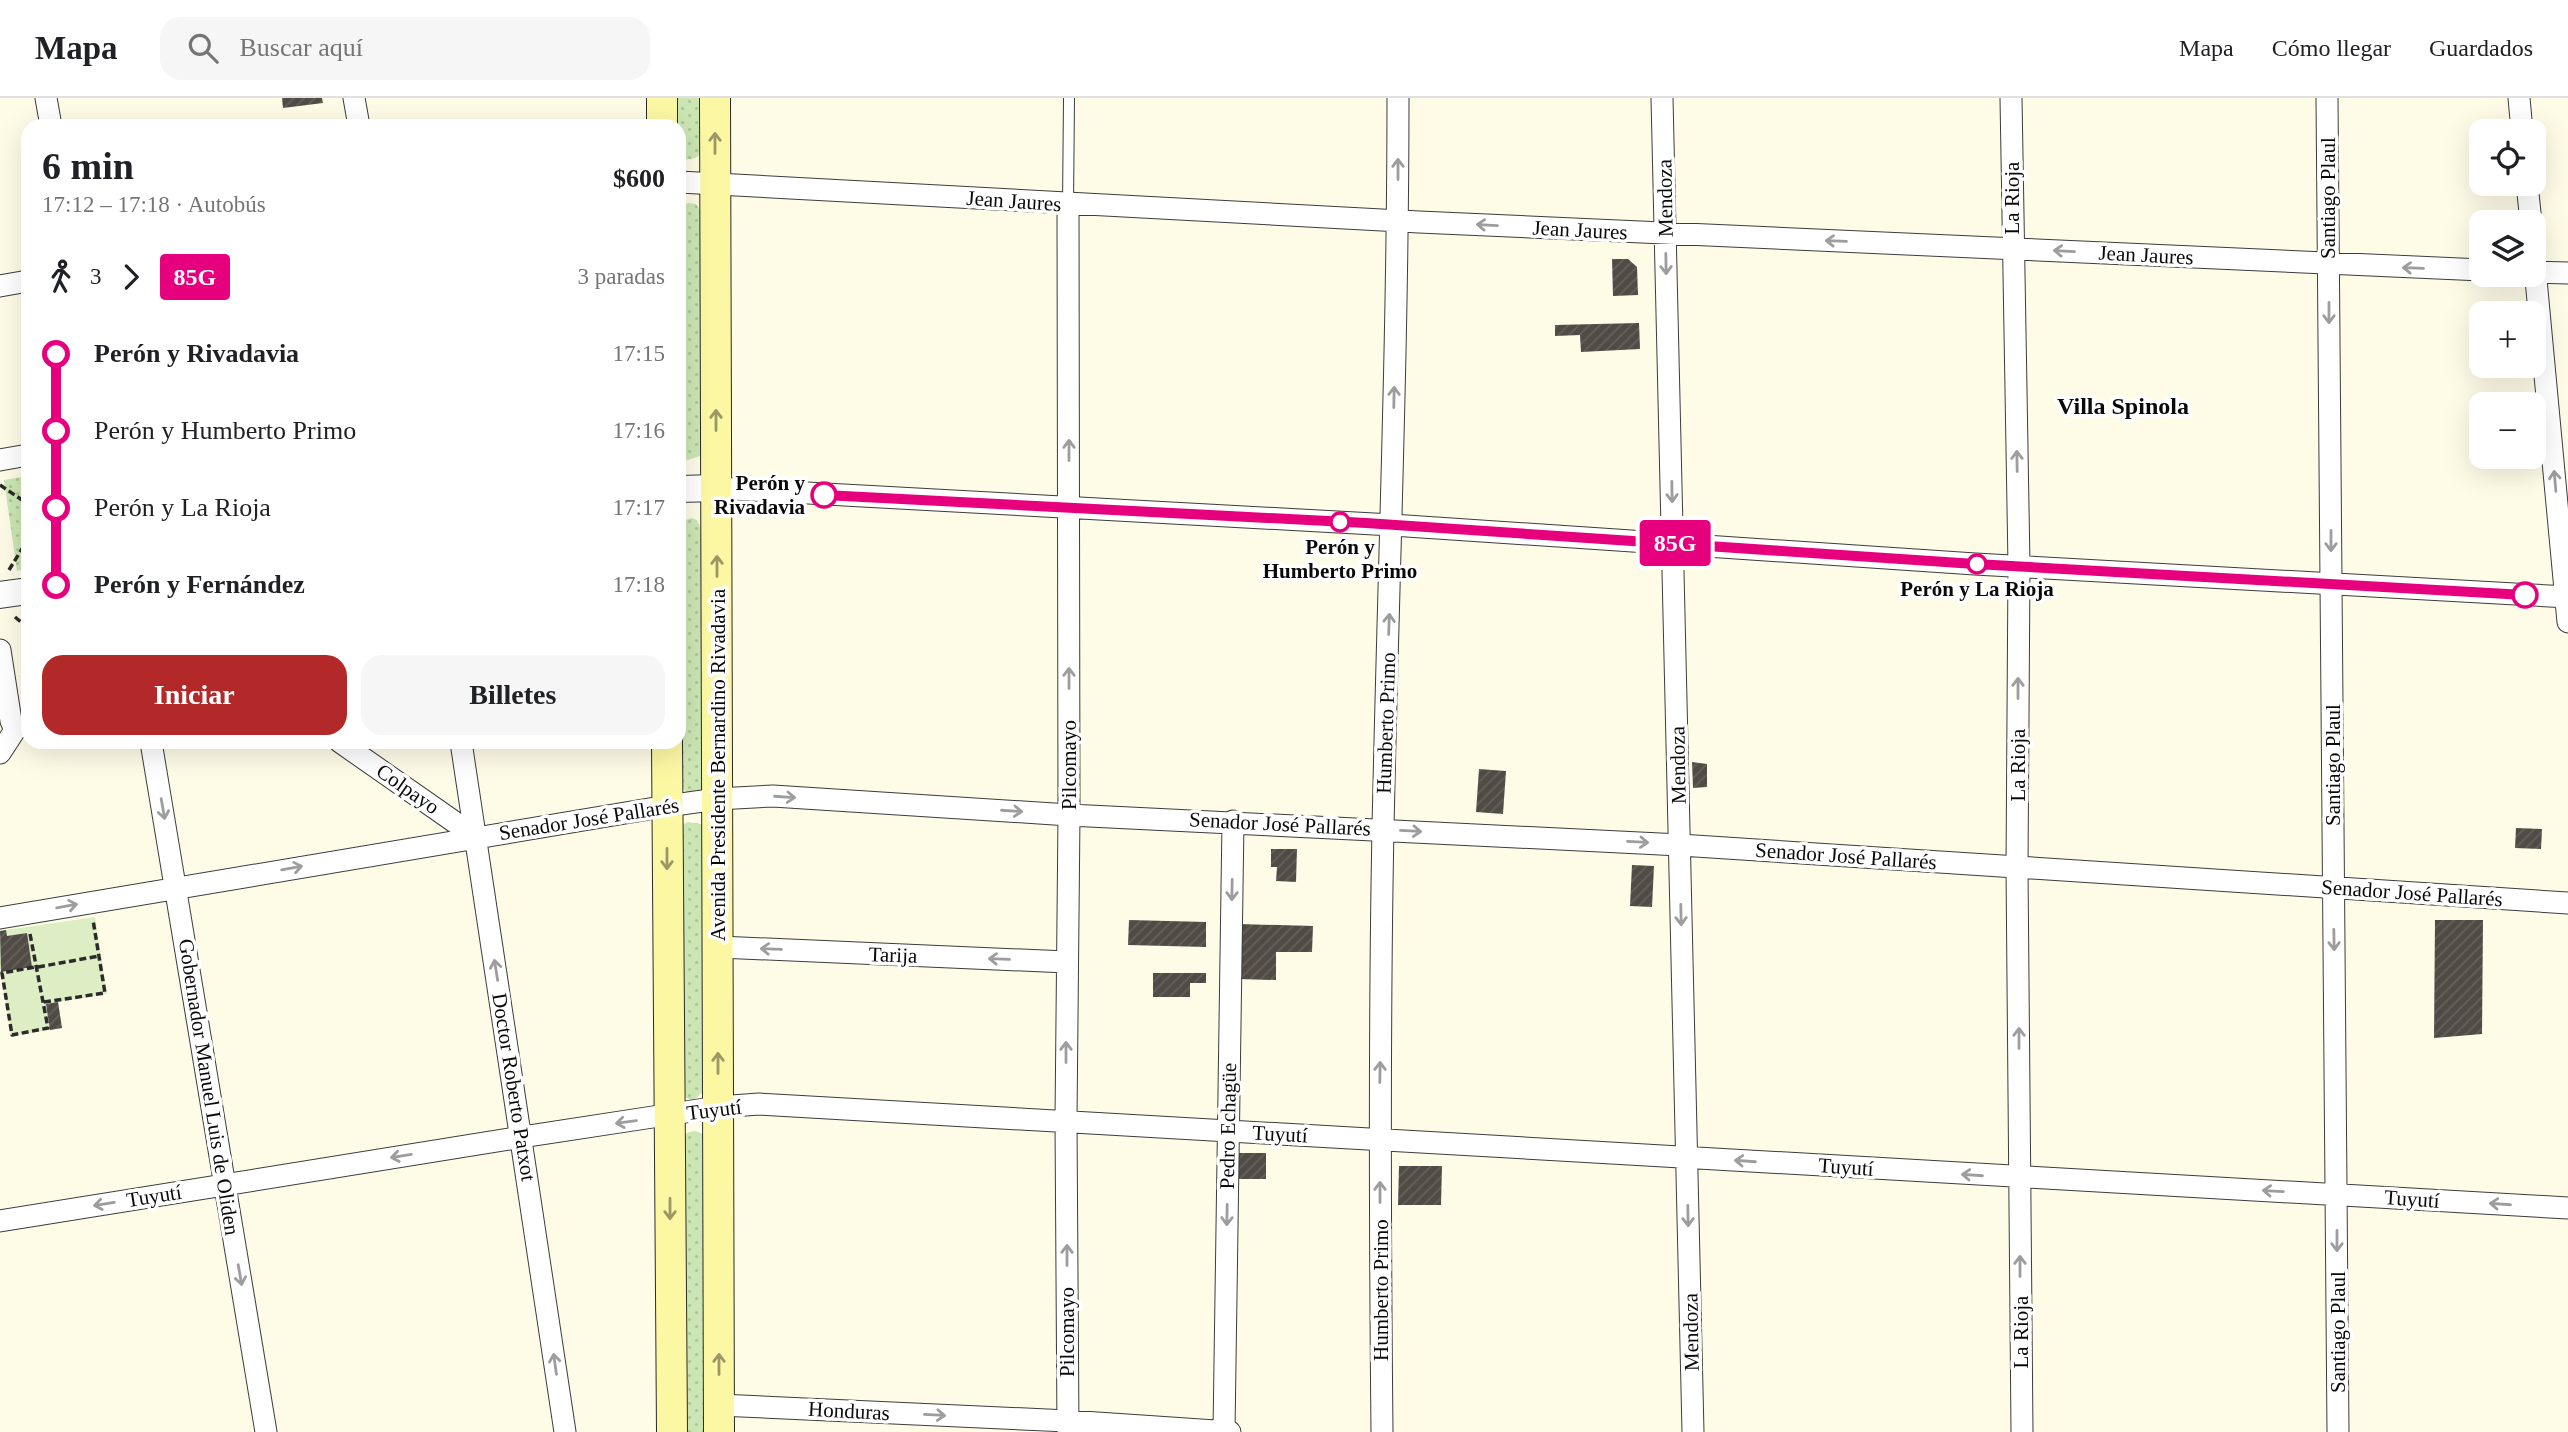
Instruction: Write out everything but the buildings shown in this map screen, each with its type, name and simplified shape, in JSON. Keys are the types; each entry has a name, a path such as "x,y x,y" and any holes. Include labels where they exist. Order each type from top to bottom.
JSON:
{"main road":[{"path":"662,98 662,119"},
{"name":"Avenida Presidente Bernardino Rivadavia","path":"715,98 719,1419"},
{"path":"667,749 672,1432"}],"street":[{"path":"46,98 50,119"},
{"path":"354,98 358,119"},
{"name":"Humberto Primo","path":"1382,1432 1380,1140 1383,829 1392,525 1398,98"},
{"name":"Mendoza","path":"1662,98 1693,1432"},
{"name":"La Rioja","path":"2011,98 2019,565 2017,868 2022,1432"},
{"name":"Santiago Plaul","path":"2327,98 2339,1432"},
{"path":"2519,98 2521,119"},
{"name":"Jean Jaures","path":"686,182 1068,205 2469,269"},
{"name":"Pilcomayo","path":"1068,205 1068,1427"},
{"path":"2546,269 2568,274"},
{"path":"0,286 21,282"},
{"path":"2536,287 2568,622"},
{"path":"0,460 21,457"},
{"path":"686,489 716,488 1392,525 2567,597"},
{"path":"4,584 21,589"},
{"path":"0,650 11,722 21,730"},
{"path":"0,753 21,732"},
{"name":"Gobernador Manuel Luis de Oliden","path":"152,749 266,1432"},
{"name":"Colpayo","path":"350,749 476,837"},
{"name":"Doctor Roberto Patxot","path":"462,749 565,1432"},
{"name":"Senador José Pallarés","path":"4,917 667,806 773,796 1069,815 1680,845 2568,903"},
{"name":"Pedro Echagüe","path":"1224,1432 1233,821"},
{"name":"Tarija","path":"719,947 1067,962"},
{"name":"Tuyutí","path":"0,1221 718,1107 759,1104 2568,1208"},
{"name":"Honduras","path":"719,1419 1230,1432"}],"lane":[{"name":"Pilcomayo","path":"1068,205 1069,98"}],"path":[{"path":"0,485 21,500"},
{"path":"4,584 21,552"},
{"path":"4,917 10,932 30,929 36,967 48,1028 12,1035 2,973 36,967 99,956"},
{"path":"44,1003 105,993 93,920 81,922"}],"green space":[{"path":"672,98 703,98 702,153 686,159 686,119 673,119"},
{"path":"686,204 696,204 702,213 703,449 700,456 688,460 686,460"},
{"path":"21,477 21,570 17,571 4,480"},
{"path":"686,520 697,520 702,531 705,787 692,792 686,792 680,783 680,749 686,749"},
{"path":"688,822 701,824 706,830 707,1088 693,1101 684,1097 679,834 682,825"},
{"path":"95,917 107,994 58,1002 62,1028 11,1036 0,968 0,931"},
{"path":"694,1131 706,1138 709,1432 684,1432 682,1138"}],"bus line":[{"name":"85G","path":"824,495 1366,523 1975,564 2525,595"}],"place":[{"name":"Perón y Rivadavia","path":"824,495"},
{"name":"Perón y Humberto Primo","path":"1340,522"},
{"name":"Perón y La Rioja","path":"1977,564"}],"district":[{"name":"Villa Spinola","path":"2123,406"}]}
